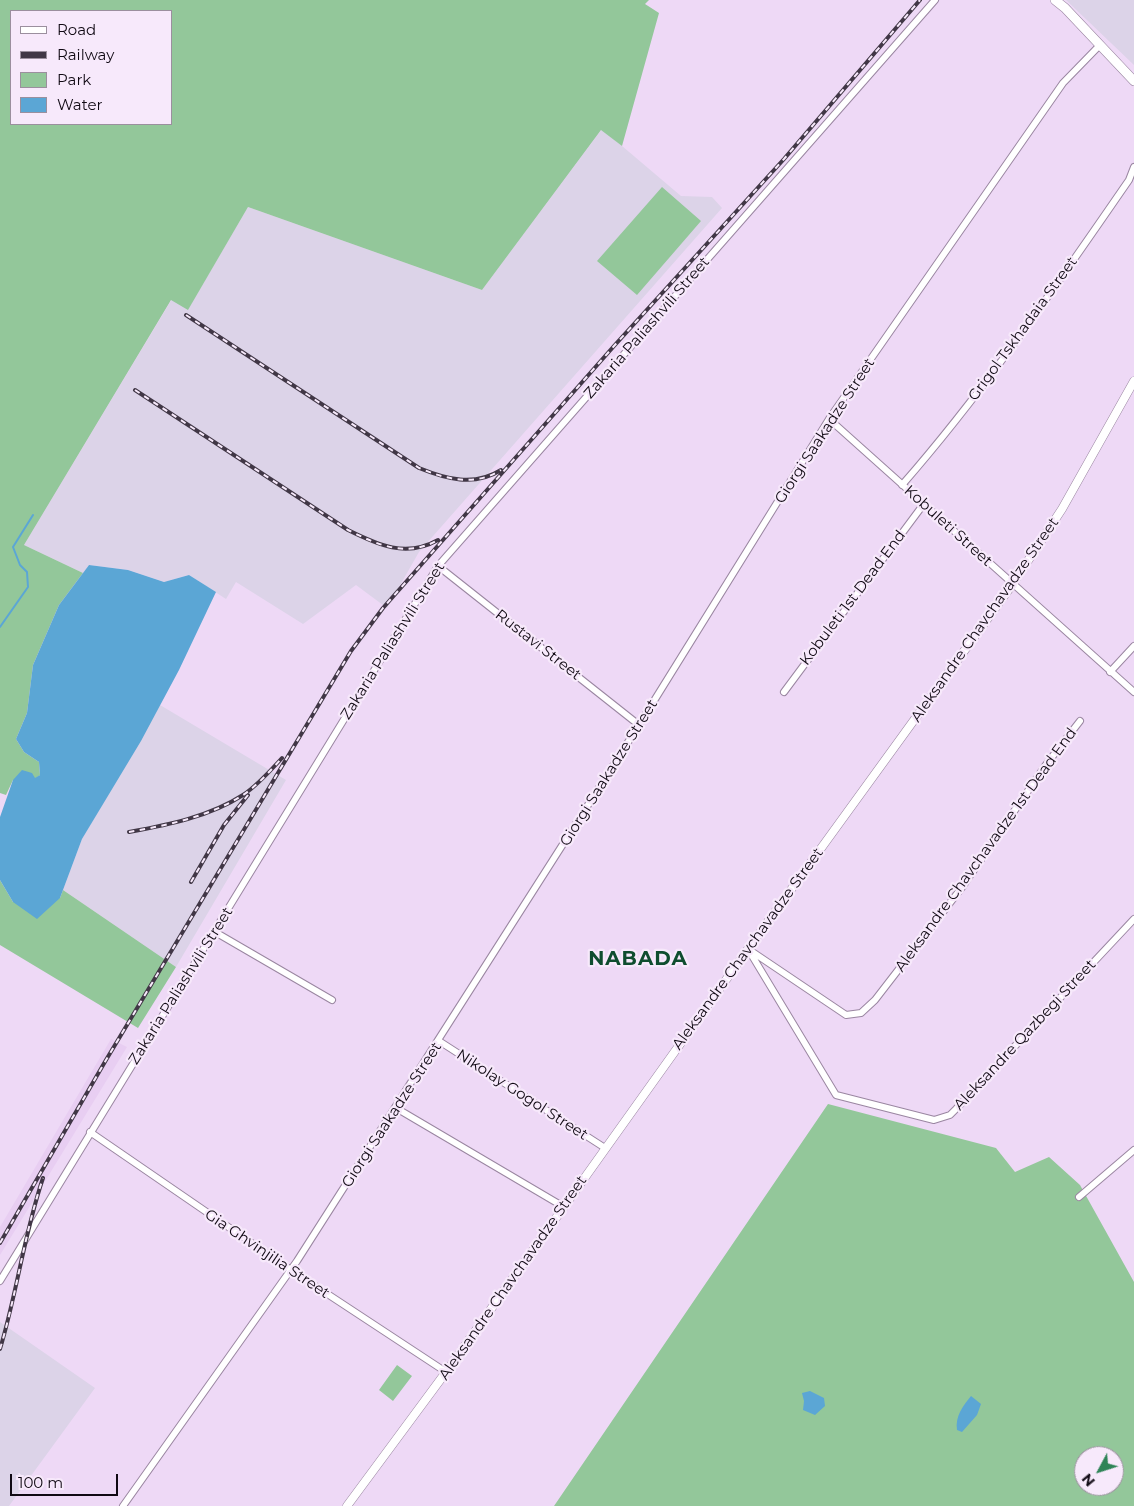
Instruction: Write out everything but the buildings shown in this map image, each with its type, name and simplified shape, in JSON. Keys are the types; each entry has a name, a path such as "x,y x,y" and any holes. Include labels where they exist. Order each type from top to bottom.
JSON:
{"main road":[{"path":"1055,0 1065,8 1134,81"}],"street":[{"name":"Zakaria Paliashvili Street","path":"0,1281 438,566 935,0"},
{"name":"Giorgi Saakadze Street","path":"123,1506 291,1270 639,725 829,419 1063,83 1100,45"},
{"name":"Grigol Tskhadaia Street","path":"902,485 947,433 1015,344 1129,180 1134,167"},
{"name":"Aleksandre Chavchavadze Street","path":"347,1506 446,1372 748,948 1012,585 1062,509 1134,381"},
{"name":"Kobuleti Street","path":"829,419 1012,585 1134,692"},
{"name":"Kobuleti 1st Dead End","path":"784,692 923,505"},
{"name":"Rustavi Street","path":"438,566 639,725"},
{"path":"1110,672 1134,646"},
{"name":"Aleksandre Chavchavadze 1st Dead End","path":"748,948 846,1015 861,1013 875,1000 963,886 1045,766 1080,721"},
{"name":"Aleksandre Qazbegi Street","path":"748,948 836,1095 934,1120 950,1115 956,1109 1134,919"},
{"path":"214,932 332,1000"},
{"name":"Nikolay Gogol Street","path":"439,1041 605,1148"},
{"path":"396,1108 564,1207"},
{"name":"Gia Ghvinjilia Street","path":"90,1132 291,1270 446,1372"},
{"path":"1080,1197 1134,1150"}],"shaded area":[{"path":"1066,0 1134,0 1134,65"},
{"path":"602,129 681,196 712,197 722,208 419,552 387,608 356,585 303,624 236,582 226,599 189,575 164,582 128,570 89,565 83,573 24,545 172,299 188,309 248,207 482,290"},
{"path":"160,705 286,780 176,967 63,890 82,839"},
{"path":"111,1039 127,1047 0,1255 0,1227"},
{"path":"0,1322 95,1388 9,1506 0,1506"}],"green space":[{"path":"0,0 649,0 645,4 659,13 622,146 601,130 482,290 248,207 188,310 171,300 24,545 83,573 59,605 33,665 27,713 16,739 24,752 39,762 40,775 35,779 13,780 6,795 0,793"},
{"path":"662,187 701,221 637,295 597,261"},
{"path":"0,880 13,902 60,898 63,890 176,967 138,1028 0,945"},
{"path":"828,1104 996,1148 1015,1172 1049,1157 1080,1185 1134,1282 1134,1506 554,1506"},
{"path":"397,1365 412,1376 393,1401 379,1390"}],"water":[{"path":"89,565 128,570 164,582 189,575 216,592 179,670 141,741 82,839 60,898 37,919 13,902 0,880 0,817 13,780 22,770 32,773 35,778 40,775 39,762 24,752 16,739 27,713 33,665 59,605"},
{"path":"810,1391 824,1398 825,1406 815,1415 803,1410 804,1401 802,1393"},
{"path":"971,1396 981,1404 977,1415 962,1432 957,1430 958,1416"}],"waterway":[{"path":"0,627 28,587 27,572 20,565 13,547 33,515"}],"railway":[{"path":"0,1243 106,1060 351,651 383,608 614,346 784,159 920,0"},
{"path":"186,315 419,468 460,480 481,478 501,470"},
{"path":"135,390 348,530 381,545 403,549 415,548 438,540"},
{"path":"129,832 202,815 230,803 254,787 282,758"},
{"path":"191,882 224,825 248,795"},
{"path":"0,1349 36,1199 43,1178"}],"district":[{"name":"NABADA","path":"638,959"}]}
